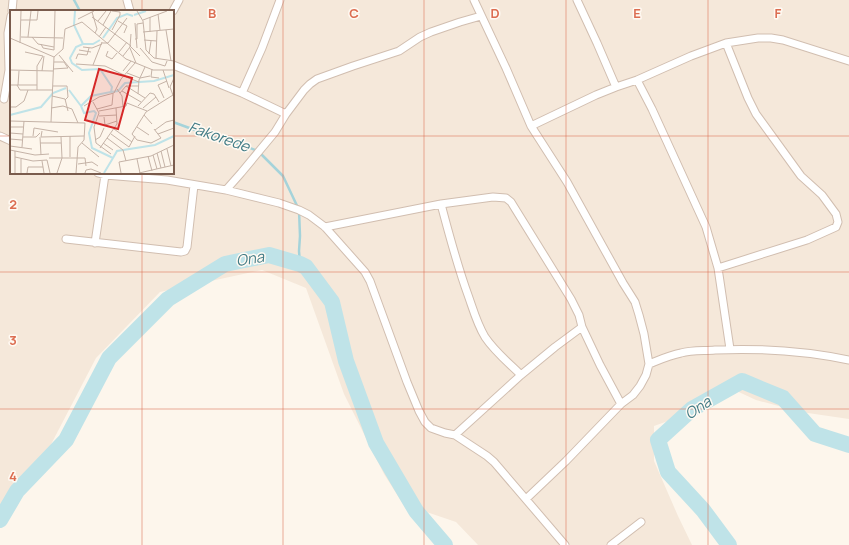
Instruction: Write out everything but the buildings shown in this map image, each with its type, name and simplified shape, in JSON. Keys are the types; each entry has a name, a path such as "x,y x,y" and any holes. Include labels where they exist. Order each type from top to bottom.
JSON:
{"street":[{"path":"12,10 13,0"},
{"path":"127,0 130,10"},
{"path":"174,10 179,0"},
{"path":"242,93 262,48 280,0"},
{"path":"474,0 531,126 567,182 635,302 644,334 649,364 646,375 633,395 621,404 566,461 526,499"},
{"path":"577,0 616,87"},
{"path":"226,190 275,132 304,90 317,79 399,51 420,37 431,32 481,16"},
{"path":"4,99 9,70 8,33 10,22"},
{"path":"531,126 596,95 637,80 691,56 726,43 758,38 771,38 783,40 849,61"},
{"path":"718,268 807,240 836,227 838,222 836,214 822,195 801,176 756,114 726,43"},
{"path":"174,65 242,93 286,114"},
{"path":"637,80 699,209 706,227 718,268 730,349"},
{"path":"0,136 10,141"},
{"path":"95,243 102,174 167,180 226,190 279,203 309,215 325,227 365,272 370,281 407,382 425,422 431,428 455,435 494,462 565,545"},
{"path":"66,239 182,252 187,247 194,185"},
{"path":"325,227 441,204 493,197 506,198 511,202 571,299 600,365 621,404"},
{"path":"441,204 465,287 478,324 485,338 493,348 521,375"},
{"path":"455,435 555,346 582,327"},
{"path":"649,364 688,351 730,349 759,349 801,352 849,360"},
{"path":"611,545 641,522"}],"shaded area":[{"path":"0,0 849,0 849,419 801,412 756,400 728,387 682,416 654,426 654,461 692,545 478,545 456,522 403,504 384,474 344,394 306,288 262,270 160,292 96,358 34,477 0,518"}],"waterway":[{"name":"Fakorede","path":"74,0 79,10"},
{"name":"Fakorede","path":"174,122 222,140 258,151 283,176 299,210 300,264"},
{"name":"Ona","path":"0,520 17,491 66,440 109,358 168,299 225,264 269,255 306,267 332,302 346,361 376,443 416,511 445,545"},
{"name":"Ona","path":"729,545 703,510 668,472 658,440 692,409 742,381 783,398 815,434 849,445"}]}
